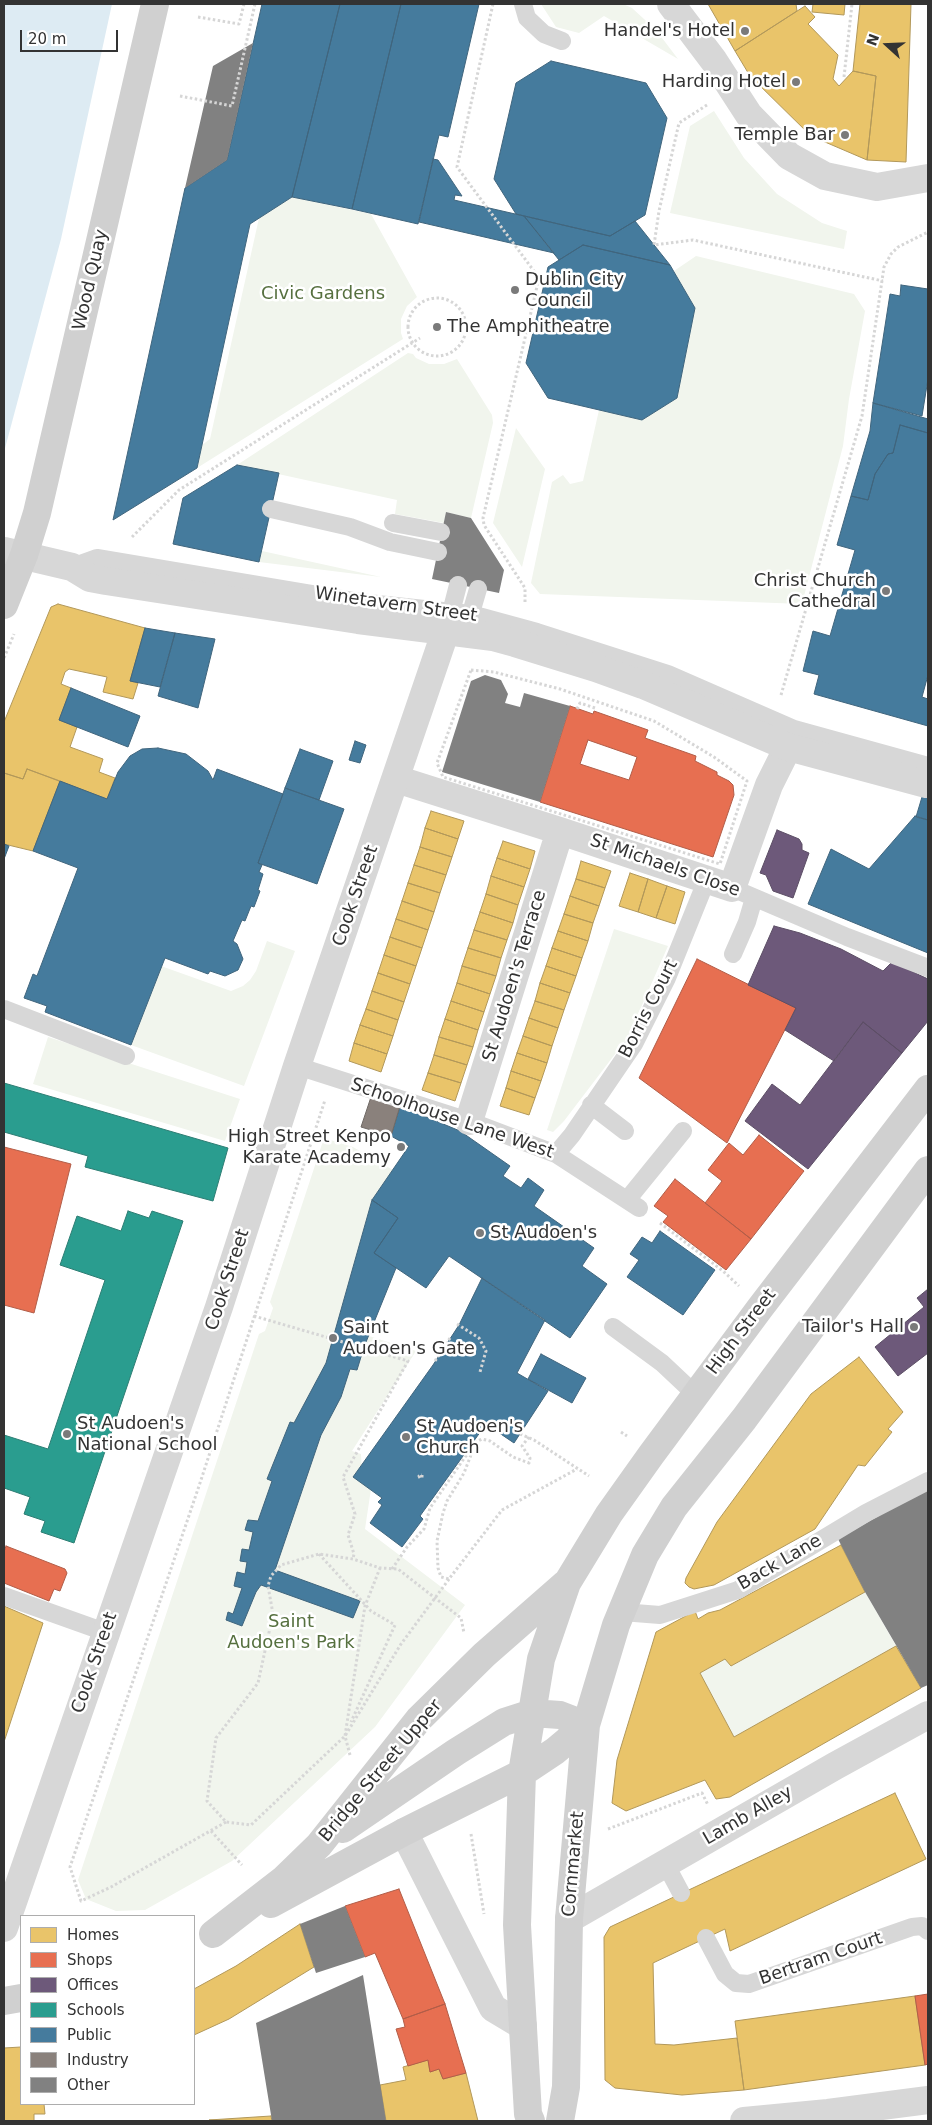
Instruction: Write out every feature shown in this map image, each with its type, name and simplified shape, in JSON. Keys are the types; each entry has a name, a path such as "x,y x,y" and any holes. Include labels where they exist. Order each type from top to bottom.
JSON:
{"main road":[{"name":"Wood Quay","path":"4,605 14,553 37,513 155,4"},
{"name":"High Street","path":"567,1583 609,1514 696,1395 928,1089"},
{"path":"622,1612 645,1555 674,1507 744,1419 928,1170"},
{"path":"531,2121 528,2114 517,1925 522,1773 541,1659 567,1583"},
{"name":"Bridge Street Upper","path":"203,1939 284,1879 319,1845 419,1719 484,1655 567,1583"},
{"name":"Cornmarket","path":"560,2121 566,2087 569,1919 586,1725 610,1644 622,1612"},
{"path":"319,1845 456,1752 504,1722 532,1713 560,1715 586,1725"},
{"name":"Bridge Street Upper","path":"203,1939 404,1832 522,1773 555,1751 586,1725"},
{"path":"4,2001 20,1998"}],"street":[{"path":"671,4 714,61 749,115 789,156 825,176 877,188 928,178"},
{"name":"Winetavern Street","path":"14,553 72,567 90,578 106,581 358,620 459,622 515,643 596,668 791,738 927,775"},
{"name":"Cook Street","path":"4,1928 219,1307 298,1066 396,779 459,622"},
{"path":"731,888 769,785 791,738"},
{"name":"St Michaels Close","path":"396,779 560,830 731,888"},
{"name":"St Audoen's Terrace","path":"469,1121 560,830"},
{"name":"Lamb Alley","path":"569,1919 928,1715"},
{"path":"404,1832 419,1858 493,2008 523,2026"},
{"path":"744,2121 828,2113 928,2100"}],"lane":[{"path":"523,4 527,18 544,34 562,41"},
{"path":"271,509 350,527 390,542 438,552"},
{"path":"393,523 442,532"},
{"path":"458,584 459,622"},
{"path":"459,622 478,589"},
{"path":"731,888 747,922 733,954"},
{"name":"St Michaels Close","path":"731,888 928,968"},
{"name":"Borris Court","path":"556,1154 634,1044 667,978 731,888"},
{"path":"4,1009 126,1056"},
{"name":"Schoolhouse Lane West","path":"298,1066 469,1121 556,1154 633,1204"},
{"path":"591,1106 625,1131"},
{"path":"633,1204 683,1131"},
{"path":"613,1328 662,1363 696,1395"},
{"name":"Back Lane","path":"622,1612 660,1615 738,1590 866,1513 928,1481"},
{"path":"4,1596 106,1632"},
{"path":"665,1863 681,1894"},
{"name":"Bertram Court","path":"706,1938 725,1974 736,1983 749,1984 912,1927 922,1926 928,1931"}],"path":[{"path":"198,17 238,24 244,4"},
{"path":"180,96 232,106 255,4"},
{"path":"493,4 457,167 539,278 483,518 484,525 525,588 526,598"},
{"path":"844,77 852,4"},
{"path":"714,101 679,123 659,211 654,245 693,240 883,281"},
{"path":"791,738 777,708 862,416 884,267 891,254 898,247 928,232"},
{"path":"432,298 444,299 455,303 462,312 466,322 466,334 461,344 453,353 442,356 430,356 420,351 412,343 409,321 414,310 422,302 432,298"},
{"path":"127,542 179,490 420,338"},
{"path":"471,670 486,671 560,689 654,721 714,756 747,781 720,864 442,777 438,763 471,670"},
{"path":"577,709 580,703 595,708"},
{"path":"333,1078 70,1867 81,1901 111,1887 226,1822 251,1825 345,1736 401,1644 502,1510 577,1469"},
{"path":"633,1204 723,1271"},
{"path":"219,1307 408,1361 343,1478 355,1514 348,1535 354,1554 353,1559"},
{"path":"457,1324 480,1338 486,1351 480,1372"},
{"path":"435,1361 450,1338"},
{"path":"520,1434 529,1437 589,1476"},
{"path":"449,1579 441,1577 438,1568 437,1541 447,1501 464,1473 476,1442 482,1439 490,1441 513,1458 529,1463 530,1458 522,1446 529,1437"},
{"path":"391,1569 424,1529 430,1508 465,1457 472,1451"},
{"path":"319,1554 371,1611 395,1625 345,1736"},
{"path":"226,1822 208,1801 216,1738 258,1683 273,1614 268,1586 271,1576 281,1565 319,1554 353,1559 380,1568 398,1569 461,1618"},
{"path":"350,1758 345,1736 365,1606 380,1568"},
{"path":"603,1830 702,1793 711,1810"},
{"path":"211,1831 242,1865"}],"green space":[{"path":"541,4 623,4 632,8 656,30 678,59 604,16 579,33 556,27"},
{"path":"714,111 744,158 777,194 822,223 847,231 844,249 670,213 690,126"},
{"name":"Civic Gardens","path":"292,197 371,214 417,297 407,306 401,319 403,339 197,468 202,445 210,439 259,218"},
{"path":"696,256 854,294 865,311 849,399 843,446 802,604 540,594 531,583 552,482 563,475 570,484 583,481 599,410 642,420 677,398 695,308 674,271"},
{"path":"408,353 429,364 444,364 457,359 492,415 493,423 471,518 446,512 444,523 395,514 397,500 237,465"},
{"path":"516,428 545,469 522,567 493,523"},
{"path":"262,551 381,577 259,562"},
{"path":"614,929 668,946 628,1037 564,1121 553,1132 547,1130"},
{"path":"267,941 295,951 244,1086 131,1045 161,966 231,991 243,986 250,980 256,971"},
{"path":"48,1037 240,1099 225,1141 33,1084"},
{"name":"Saint Audoen's Park","path":"324,1138 353,1147 393,1170 372,1200 342,1307 369,1336 416,1351 352,1451 361,1454 362,1473 371,1489 365,1529 465,1605 375,1727 232,1861 145,1910 116,1911 86,1899 78,1880 259,1334 265,1331 273,1308 270,1302"},
{"path":"865,1592 896,1646 734,1737 700,1673 725,1659 732,1666"}],"shaded area":[{"path":"4,4 112,4 61,239 4,452"}],"building: Homes":[{"name":"Handel's Hotel","path":"708,4 796,4 797,11 735,51"},
{"path":"813,4 845,4 844,15 812,12"},
{"path":"860,4 911,4 906,162 867,160 876,76 853,71"},
{"name":"Harding Hotel","path":"805,6 815,17 808,24 838,55 833,79 839,86 853,71 876,76 867,160 811,136 750,76 735,51"},
{"path":"58,604 145,628 130,681 138,683 133,699 103,692 107,677 69,669 65,672 61,684 71,688 59,720 77,727 70,747 103,759 99,772 115,778 107,799 27,769 23,779 4,773 4,722 51,607"},
{"path":"27,769 60,781 33,851 4,844 4,773 23,779"},
{"path":"431,811 464,821 458,839 425,828"},
{"path":"425,828 458,839 452,857 420,847"},
{"path":"503,841 535,851 530,869 497,858"},
{"path":"420,847 452,857 446,875 414,865"},
{"path":"497,858 530,869 524,887 491,876"},
{"path":"581,861 611,871 605,888 576,879"},
{"path":"414,865 446,875 440,893 408,883"},
{"path":"630,873 648,879 638,912 619,906"},
{"path":"491,876 524,887 518,905 486,894"},
{"path":"576,879 605,888 599,906 570,896"},
{"path":"648,879 667,886 656,918 638,912"},
{"path":"408,883 440,893 434,912 402,901"},
{"path":"667,886 685,892 675,924 656,918"},
{"path":"486,894 518,905 513,923 480,912"},
{"path":"570,896 599,906 593,923 564,914"},
{"path":"402,901 434,912 428,930 396,919"},
{"path":"480,912 513,923 507,940 474,930"},
{"path":"564,914 593,923 588,941 558,931"},
{"path":"396,919 428,930 422,948 390,937"},
{"path":"474,930 507,940 501,958 468,948"},
{"path":"558,931 588,941 582,958 552,948"},
{"path":"390,937 422,948 416,966 384,955"},
{"path":"468,948 501,958 496,976 462,966"},
{"path":"552,948 582,958 576,976 546,966"},
{"path":"384,955 416,966 410,984 378,973"},
{"path":"462,966 496,976 490,994 457,983"},
{"path":"546,966 576,976 570,993 540,983"},
{"path":"378,973 410,984 404,1002 372,991"},
{"path":"457,983 490,994 484,1012 451,1001"},
{"path":"540,983 570,993 564,1010 535,1001"},
{"path":"372,991 404,1002 398,1020 366,1009"},
{"path":"451,1001 484,1012 478,1030 445,1019"},
{"path":"535,1001 564,1010 558,1028 529,1018"},
{"path":"366,1009 398,1020 393,1036 360,1025"},
{"path":"529,1018 558,1028 552,1046 523,1036"},
{"path":"445,1019 478,1030 473,1047 439,1037"},
{"path":"360,1025 393,1036 387,1054 354,1043"},
{"path":"523,1036 552,1046 547,1063 517,1053"},
{"path":"439,1037 473,1047 467,1065 434,1055"},
{"path":"354,1043 387,1054 381,1072 349,1061"},
{"path":"517,1053 547,1063 541,1081 511,1071"},
{"path":"434,1055 467,1065 461,1083 428,1073"},
{"path":"511,1071 541,1081 535,1098 506,1088"},
{"path":"428,1073 461,1083 455,1101 422,1090"},
{"path":"506,1088 535,1098 529,1115 500,1106"},
{"path":"859,1357 903,1412 888,1429 892,1432 865,1466 858,1465 815,1529 714,1585 694,1589 689,1587 685,1583 686,1578 717,1522 811,1394"},
{"path":"841,1545 865,1592 731,1666 725,1659 700,1673 734,1737 896,1646 921,1688 730,1797 716,1799 705,1780 626,1811 612,1803 617,1760 656,1632 695,1611 698,1619 708,1613 720,1610"},
{"path":"4,1606 43,1623 4,1742"},
{"path":"895,1793 926,1859 730,1951 725,1929 653,1963 655,2044 674,2045 737,2038 744,2090 682,2095 615,2088 605,2080 604,1937 610,1927"},
{"path":"300,1924 314,1967 229,2019 195,2035 195,1988 236,1966"},
{"path":"915,1996 925,2065 744,2090 735,2021"},
{"path":"20,2047 20,2105 44,2105 45,2114 34,2114 34,2121 4,2121 4,2048"},
{"path":"428,2060 430,2072 439,2069 443,2079 466,2073 478,2121 386,2121 380,2085 406,2080 403,2067"},
{"path":"271,2116 272,2121 209,2120"}],"building: Shops":[{"path":"570,706 593,714 594,711 648,730 645,738 696,756 695,761 717,772 717,775 733,785 734,795 713,857 540,802","holes":["588,740 637,757 629,780 580,764"]},
{"path":"697,959 796,1008 727,1143 639,1078"},
{"path":"759,1135 804,1171 751,1239 705,1203 722,1181 708,1170 729,1143 743,1155"},
{"path":"4,1147 71,1164 34,1313 4,1305"},
{"path":"675,1179 751,1239 726,1270 663,1222 668,1216 654,1206"},
{"path":"6,1546 65,1569 67,1573 60,1591 54,1589 49,1601 4,1583 4,1552"},
{"path":"399,1889 445,2004 403,2019 375,1953 365,1957 345,1906"},
{"path":"928,1994 928,2064 925,2065 915,1996"},
{"path":"445,2004 466,2073 443,2079 439,2069 430,2072 428,2060 408,2066 396,2029 405,2027 403,2019"}],"building: Offices":[{"path":"777,830 799,839 802,844 802,850 809,853 793,898 773,891 766,875 760,873"},
{"path":"774,926 800,933 841,949 883,971 892,962 928,979 928,1021 902,1053 863,1022 834,1061 785,1030 796,1008 748,985"},
{"path":"863,1022 902,1053 808,1169 745,1121 772,1084 800,1105"},
{"name":"Tailor's Hall","path":"928,1289 928,1353 898,1376 875,1347 924,1307 917,1298"}],"building: Schools":[{"path":"4,1083 228,1148 213,1201 85,1167 88,1156 4,1132"},
{"path":"128,1211 149,1218 152,1211 183,1221 74,1543 41,1532 45,1521 24,1514 30,1497 4,1488 4,1435 48,1449 105,1280 60,1265 77,1216 121,1231"}],"building: Public":[{"path":"262,4 340,4 292,197 250,224 197,468 113,520 185,188 227,160"},
{"path":"340,4 401,4 352,209 292,197"},
{"path":"401,4 479,4 448,137 439,135 418,224 352,209"},
{"path":"551,61 646,83 667,118 645,215 610,236 516,214 494,179 516,83"},
{"path":"433,159 438,160 462,196 455,195 454,200 524,216 554,253 419,222"},
{"path":"524,216 610,236 635,221 670,265 583,245 559,260"},
{"path":"583,245 670,265 695,308 677,398 642,420 548,398 526,363 548,267"},
{"path":"901,285 928,289 928,379 922,416 873,403 890,294 900,296"},
{"path":"873,403 928,419 928,433 900,425 893,453 888,454 875,474 868,500 851,496 870,431"},
{"name":"Christ Church Cathedral","path":"900,425 928,433 928,675 922,697 928,699 928,726 814,694 819,675 803,671 813,631 830,636 855,550 837,545 851,496 868,500 875,474 888,454 893,453"},
{"path":"237,465 279,473 259,562 173,544 183,498"},
{"path":"145,628 175,633 160,687 130,681"},
{"path":"175,633 215,639 198,708 158,696"},
{"path":"71,688 140,716 128,747 59,720"},
{"path":"355,741 366,745 360,763 349,760"},
{"path":"158,748 186,754 208,771 213,780 217,769 283,794 258,863 262,865 259,872 263,874 258,890 260,891 254,907 251,906 245,921 242,920 233,941 237,944 243,959 238,970 225,976 210,971 208,974 165,958 131,1045 45,1012 47,1006 24,998 33,974 37,976 78,868 33,851 60,781 107,799 118,772 130,756 142,749"},
{"path":"300,749 333,761 319,800 285,788"},
{"path":"928,777 928,820 916,817"},
{"path":"285,788 344,809 317,884 258,863"},
{"path":"915,816 928,820 928,953 808,904 831,849 869,869"},
{"path":"4,844 9,846 4,859"},
{"name":"St Audoen's","path":"400,1106 460,1131 510,1166 503,1176 521,1188 528,1178 544,1190 534,1206 594,1248 582,1266 607,1284 570,1338 449,1256 426,1288 374,1253 398,1218 372,1200 409,1146 391,1136"},
{"path":"372,1200 398,1218 374,1253 396,1268 364,1347 357,1370 350,1369 341,1397 321,1435 275,1570 360,1601 353,1618 261,1585 256,1592 242,1626 226,1620 228,1612 233,1614 242,1588 234,1586 237,1572 245,1574 247,1562 240,1561 242,1549 249,1550 253,1532 245,1530 248,1520 258,1521 272,1481 267,1479 290,1422 294,1423 326,1363"},
{"path":"660,1231 715,1270 683,1315 627,1277 639,1260 630,1254 642,1237 652,1243"},
{"path":"482,1278 545,1320 517,1373 548,1391 514,1443 486,1424 420,1516 423,1519 402,1547 370,1523 382,1505 378,1502 382,1498 353,1477 433,1365 459,1325"},
{"path":"541,1354 586,1378 572,1403 528,1379"}],"building: Industry":[{"path":"371,1097 400,1106 391,1136 361,1127"}],"building: Other":[{"path":"253,43 227,160 185,188 213,66"},
{"path":"446,512 471,518 504,570 499,593 432,579"},
{"path":"485,675 501,680 508,694 505,703 520,707 524,693 570,706 540,802 442,772 471,681"},
{"path":"928,1488 928,1685 921,1688 865,1592 838,1539"},
{"path":"345,1906 365,1957 316,1973 300,1924"},
{"path":"363,1975 386,2121 272,2121 256,2023"}],"place":[{"name":"Handel's Hotel","path":"745,31"},
{"name":"Harding Hotel","path":"796,82"},
{"name":"Temple Bar","path":"845,135"},
{"name":"Dublin City Council","path":"515,290"},
{"name":"The Amphitheatre","path":"437,327"},
{"name":"Christ Church Cathedral","path":"886,591"},
{"name":"High Street Kenpo Karate Academy","path":"401,1147"},
{"name":"St Audoen's","path":"480,1233"},
{"name":"Tailor's Hall","path":"914,1327"},
{"name":"Saint Audoen's Gate","path":"333,1338"},
{"name":"St Audoen's National School","path":"67,1434"},
{"name":"St Audoen's Church","path":"406,1437"}]}
